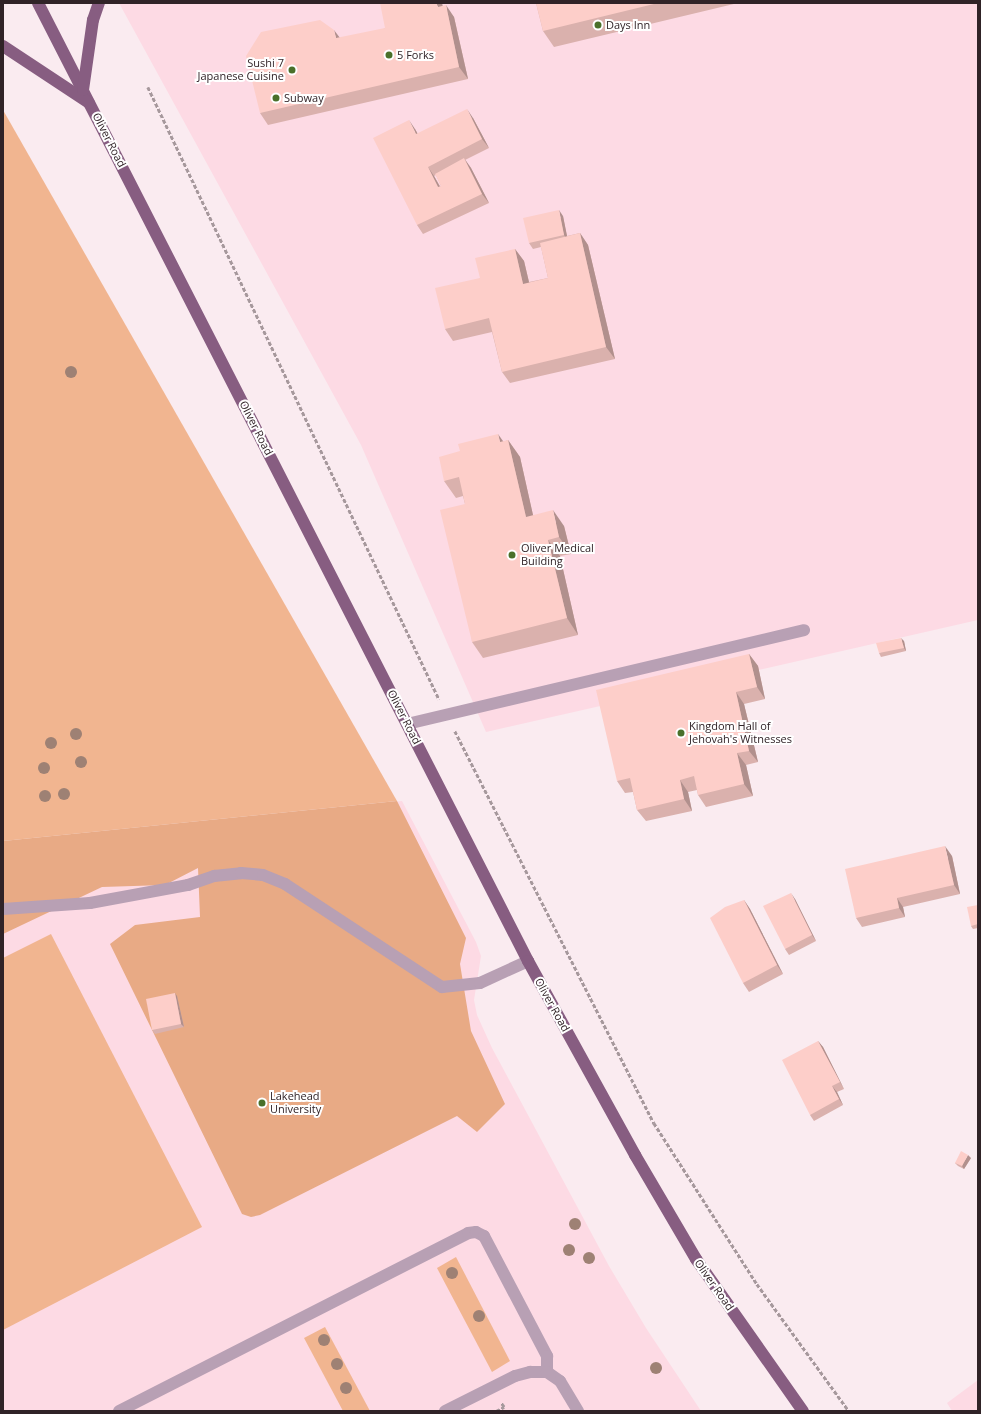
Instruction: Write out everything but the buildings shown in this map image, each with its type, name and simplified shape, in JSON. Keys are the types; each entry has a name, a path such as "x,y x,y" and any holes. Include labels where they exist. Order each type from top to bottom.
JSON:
{"main road":[{"name":"Oliver Road","path":"38,3 528,961 635,1155 696,1259 803,1411"},
{"path":"83,90 92,20 99,3"},
{"path":"3,46 90,104"}],"lane":[{"path":"408,724 804,630"},
{"path":"3,909 90,903 188,885 214,876 241,873 263,875 285,884 442,988 480,983 528,961"},
{"path":"119,1411 468,1233 476,1232 484,1236 547,1356 548,1372"},
{"path":"445,1411 515,1376 530,1372 548,1372 560,1381 578,1411"}],"path":[{"path":"148,87 447,715 654,1123 757,1284 850,1411"}],"shaded area":[{"path":"119,3 978,3 978,620 486,732 361,445"},
{"path":"3,110 397,801 3,841"},
{"path":"397,801 466,938 460,964 471,1031 505,1104 477,1132 457,1116 260,1215 251,1217 242,1214 110,944 135,925 200,917 198,868 165,885 102,887 3,934 3,841"},
{"name":"Lakehead University","path":"402,801 476,942 481,956 474,1000 477,1015 492,1048 609,1266 646,1328 701,1411 3,1411 3,842"},
{"path":"51,934 202,1227 3,1330 3,958"},
{"path":"456,1257 510,1361 492,1372 437,1268"},
{"path":"325,1327 370,1411 343,1411 304,1338"},
{"path":"978,1380 978,1411 952,1411 947,1403"}],"place":[{"name":"Days Inn","path":"598,25"},
{"name":"5 Forks","path":"389,55"},
{"name":"Sushi 7 Japanese Cuisine","path":"292,70"},
{"name":"Subway","path":"276,98"},
{"name":"Oliver Medical Building","path":"512,555"},
{"name":"Kingdom Hall of Jehovah's Witnesses","path":"681,733"},
{"name":"Lakehead University","path":"262,1103"}]}
